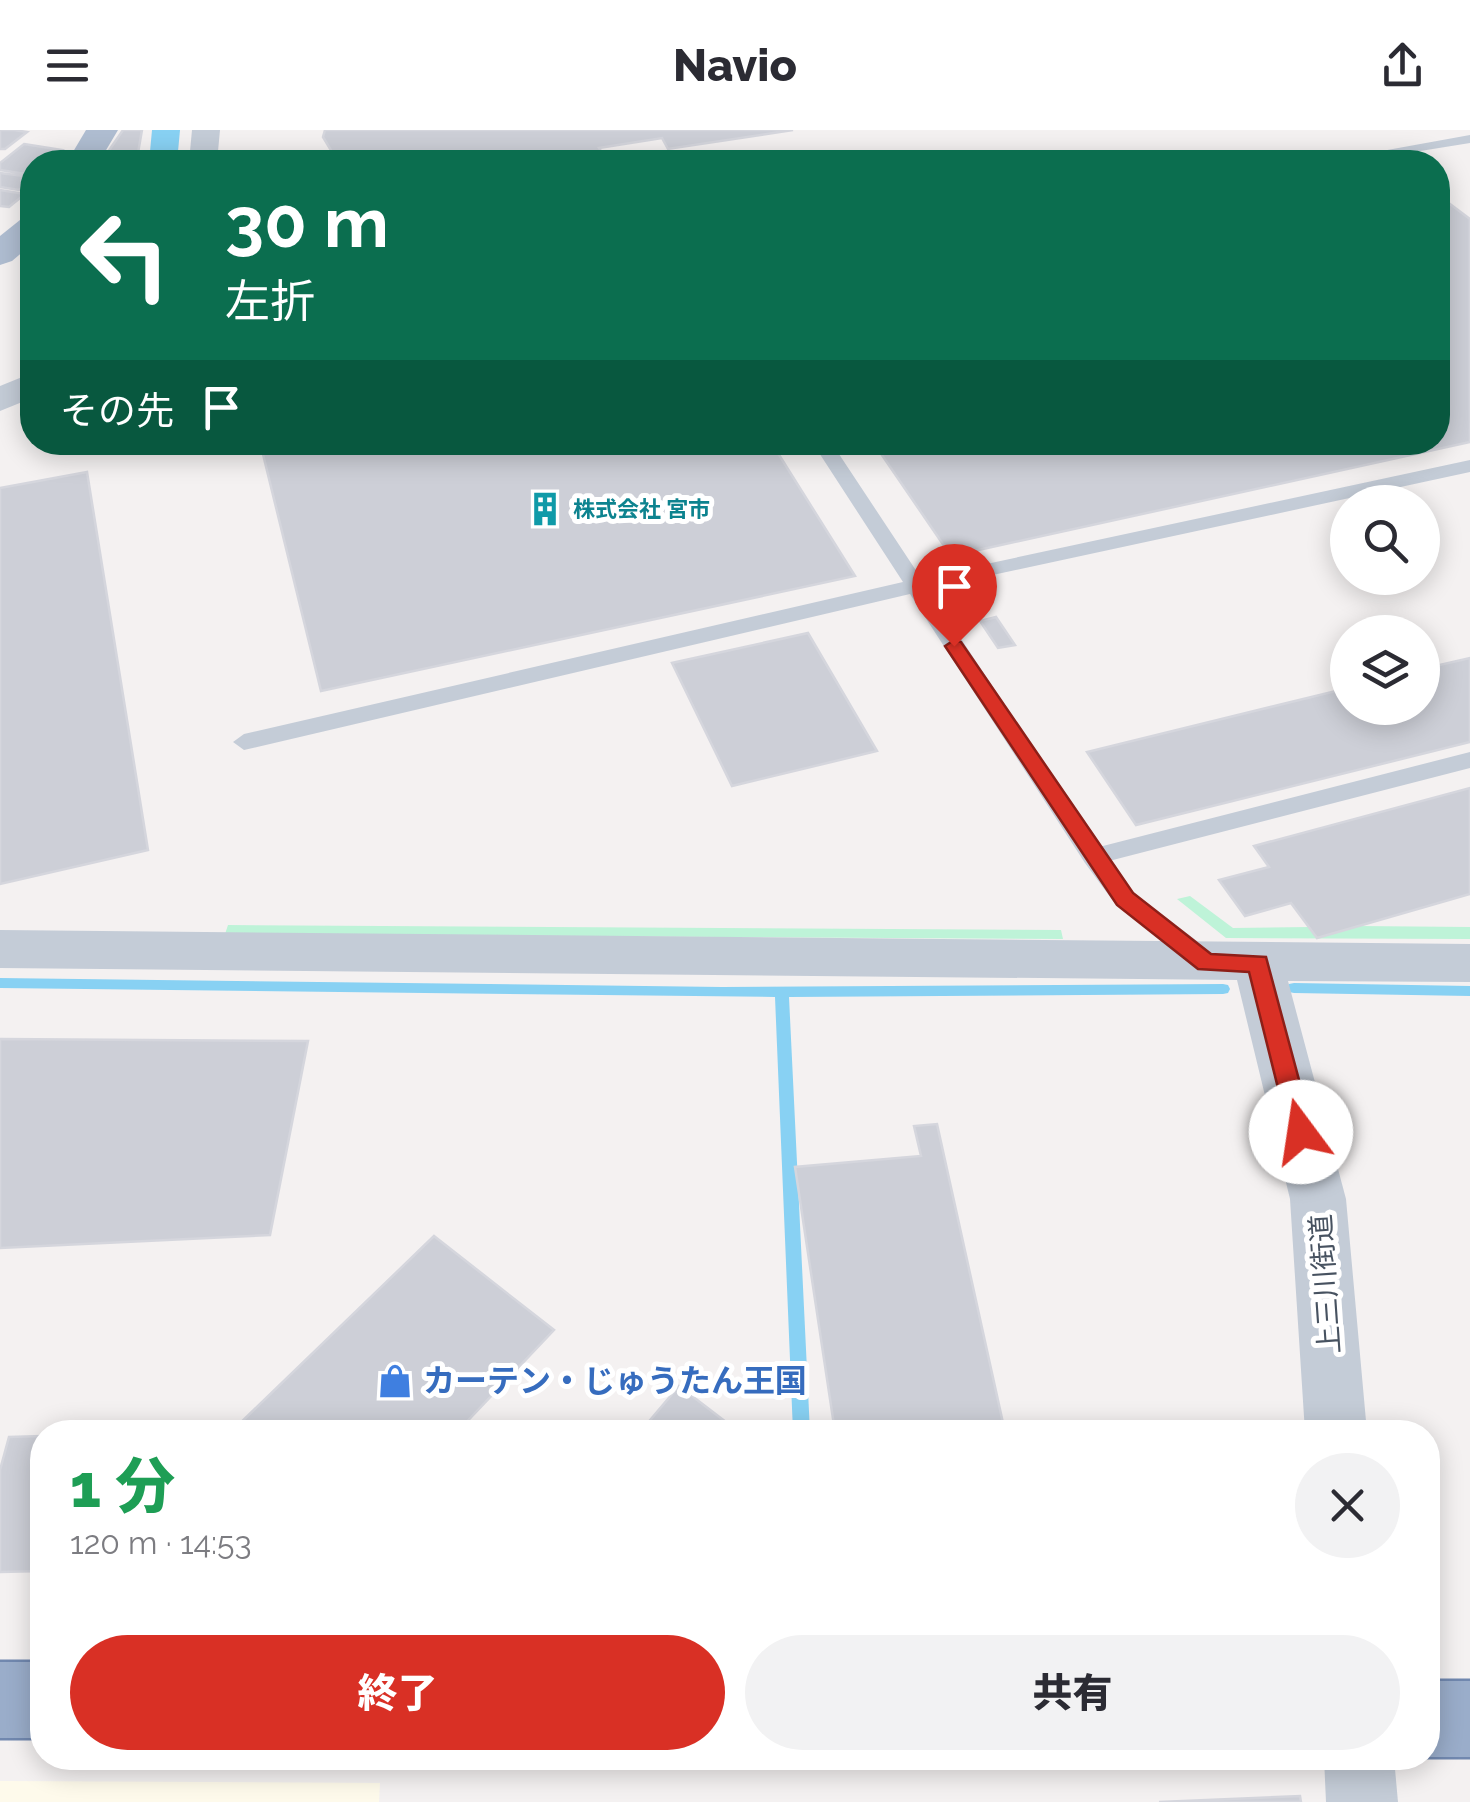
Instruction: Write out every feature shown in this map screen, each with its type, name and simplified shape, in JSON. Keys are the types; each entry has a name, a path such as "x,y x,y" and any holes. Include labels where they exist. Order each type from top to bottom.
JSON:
{"highway":[{"path":"0,1700 30,1700"},
{"path":"1440,1719 1470,1720"}],"main road":[{"path":"0,254 20,237"}],"street":[{"path":"0,949 1470,963"},
{"name":"上三川街道","path":"1232,963 1318,1199 1335,1420"},
{"path":"1360,1770 1362,1802"}],"lane":[{"path":"1402,150 1470,139"},
{"path":"829,455 1093,858 1125,899 1232,963"},
{"path":"244,742 915,586 1470,466"},
{"path":"1093,858 1470,760"}],"shaded area":[{"path":"0,1781 380,1783 379,1802 0,1802"}],"green space":[{"path":"1190,896 1233,928 1309,927 1317,938 1358,926 1470,927 1470,939 1226,938 1177,899"},
{"path":"228,925 1061,930 1063,939 225,934"}],"water":[{"path":"152,130 180,130 178,150 150,150"}],"building":[{"path":"0,130 14,130 27,132 0,149"},
{"path":"123,130 142,130 139,150 109,150"},
{"path":"325,130 793,130 668,149 662,138 600,150 331,150 323,137"},
{"path":"24,144 62,150 20,150 20,173 0,170 0,163"},
{"path":"0,173 20,176 19,190 0,187"},
{"path":"0,190 20,193 20,198 9,207 0,206"},
{"path":"1450,204 1470,219 1470,442 1450,446"},
{"name":"株式会社 宮市","path":"263,455 779,455 855,576 321,691"},
{"path":"882,455 1411,455 951,556"},
{"path":"87,472 148,850 0,884 0,488"},
{"path":"996,617 1015,645 998,648 980,621"},
{"path":"808,633 877,751 732,786 672,663"},
{"path":"1470,658 1470,742 1136,825 1087,752 1330,692 1330,725 1440,725 1440,665"},
{"path":"1470,788 1470,894 1317,938 1291,903 1245,916 1219,880 1269,867 1254,846"},
{"path":"0,1039 308,1041 270,1235 0,1248"},
{"path":"937,1124 1002,1420 833,1420 795,1167 921,1156 914,1126"},
{"name":"カーテン・じゅうたん王国","path":"434,1236 554,1330 468,1420 243,1420"},
{"path":"679,1386 723,1420 650,1420"},
{"path":"30,1436 30,1571 0,1572 0,1470 9,1437"},
{"path":"1300,1796 1301,1802 1159,1802"}],"waterway":[{"path":"0,983 782,992"},
{"path":"1294,988 1470,991"},
{"path":"782,992 1223,989"},
{"path":"782,992 800,1420"}],"place":[{"name":"株式会社 宮市","path":"545,509"},
{"name":"カーテン・じゅうたん王国","path":"395,1381"}],"route":[{"path":"954,646 1093,858 1125,899 1206,962 1258,963 1301,1132"}]}
